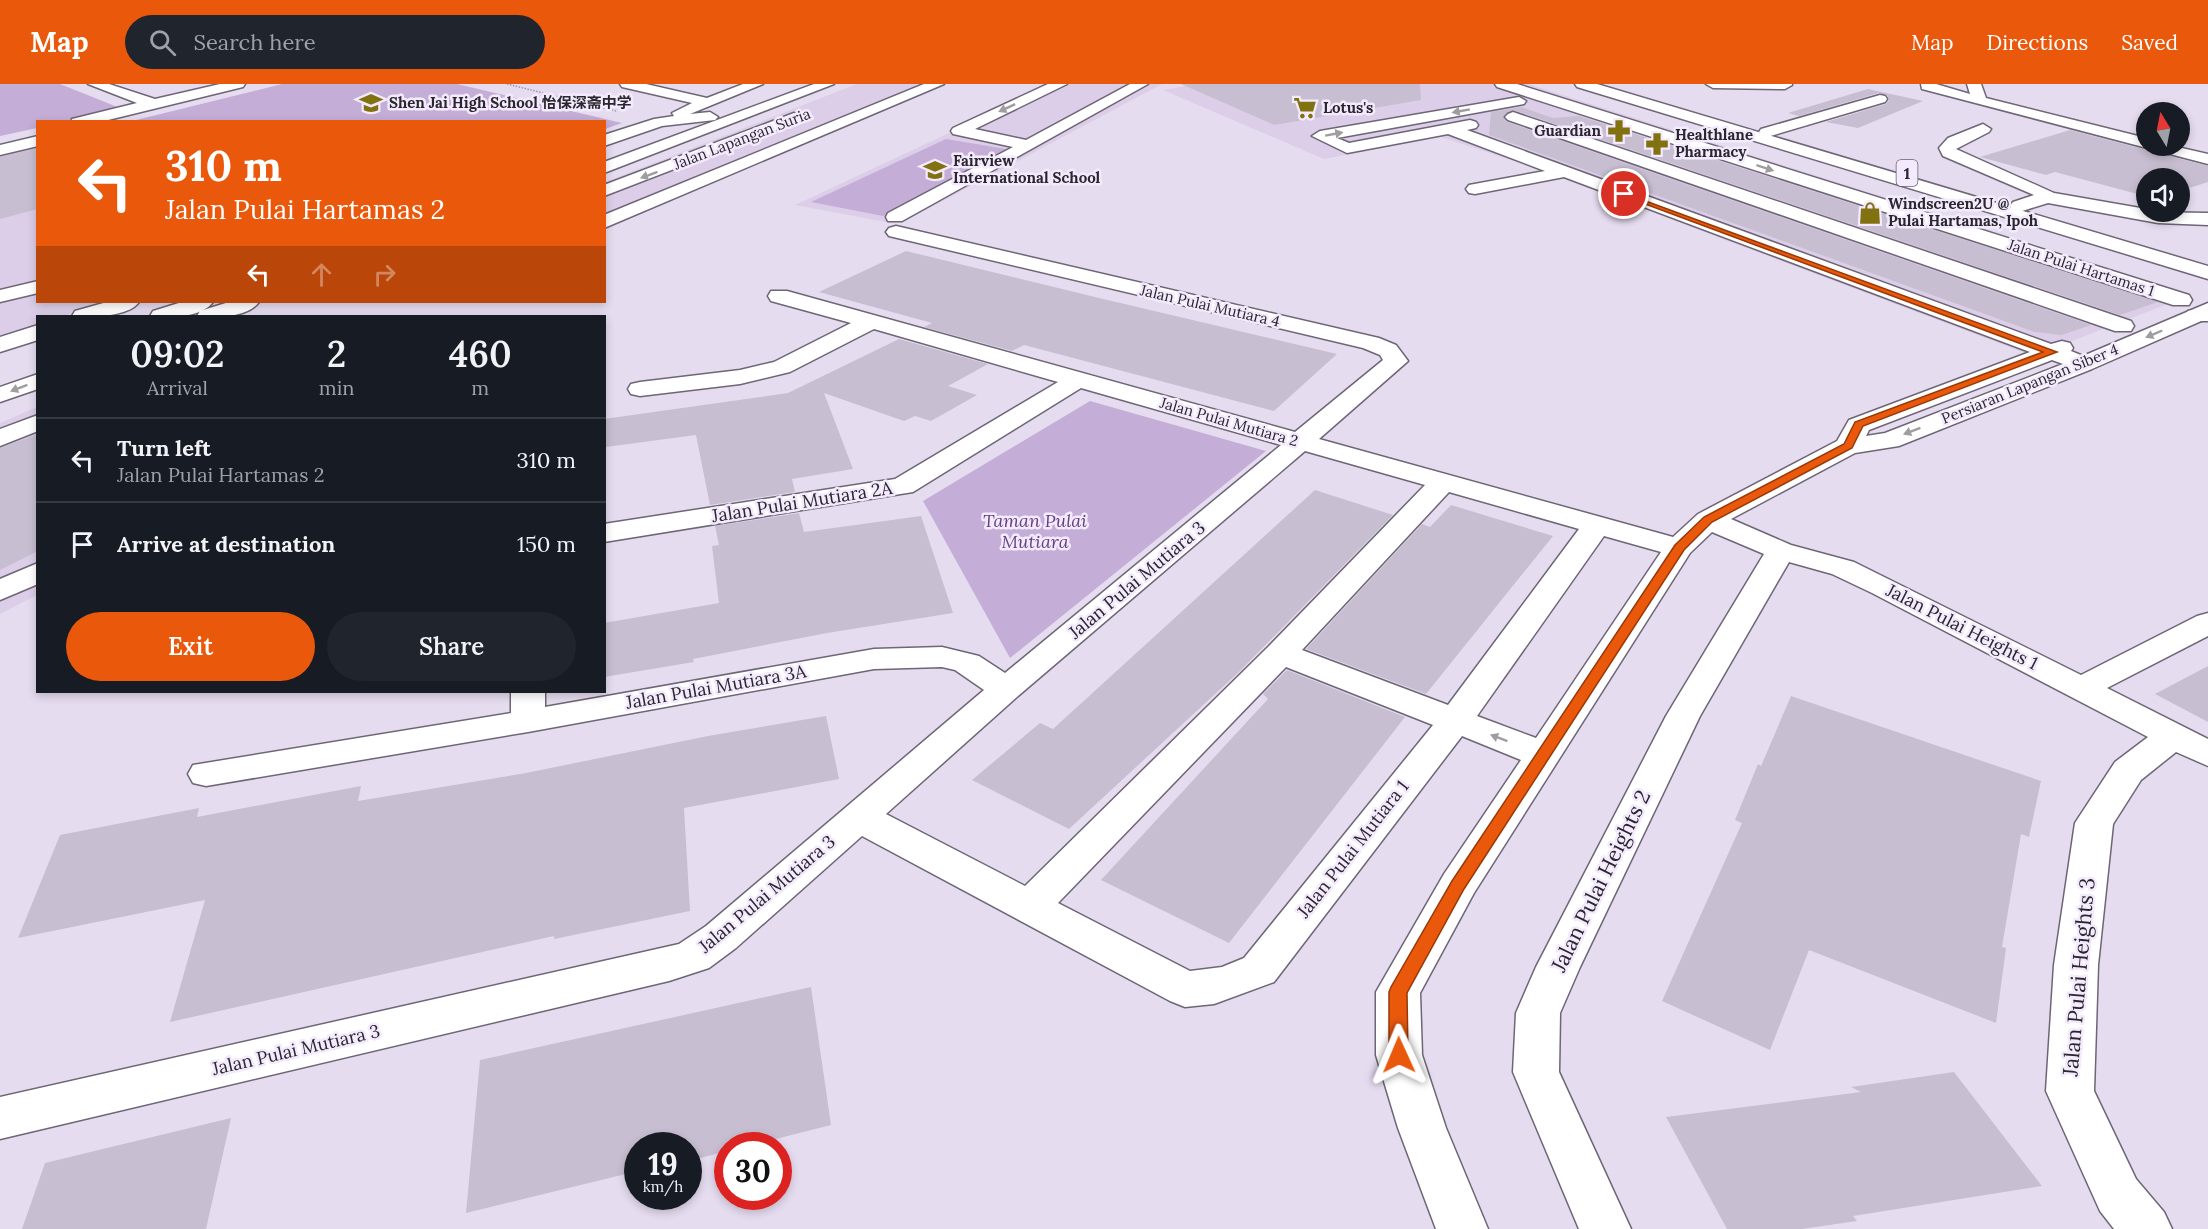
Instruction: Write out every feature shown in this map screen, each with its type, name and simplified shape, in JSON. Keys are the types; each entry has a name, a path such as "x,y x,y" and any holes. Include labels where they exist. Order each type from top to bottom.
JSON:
{"main road":[{"path":"95,84 154,104"},
{"path":"86,120 238,84"},
{"path":"627,84 708,110"},
{"path":"606,155 708,110 755,84"},
{"path":"736,108 796,84"},
{"path":"606,167 827,84"},
{"path":"606,221 937,84"},
{"path":"1060,84 958,131 1029,145 1142,84"},
{"path":"1502,84 1587,93"},
{"path":"1713,84 1785,85"},
{"path":"1975,84 1980,101"},
{"path":"1927,87 2136,140"},
{"path":"1385,109 1489,91 1516,109 1752,198 2123,326"},
{"path":"1516,109 1449,129 1347,148 1320,136 1378,126 1516,109 1545,110 1587,93"},
{"name":"1","path":"1587,93 1676,113 2208,273"},
{"name":"1","path":"1587,93 1767,132 2208,261"},
{"name":"Jalan Pulai Hartamas 1","path":"1587,93 1814,183 2199,304"},
{"path":"1767,132 1880,99"},
{"path":"839,106 870,111"},
{"path":"606,140 660,122 708,110 736,108 757,110"},
{"name":"Jalan Lapangan Suria","path":"606,190 810,112"},
{"path":"1350,115 1405,137"},
{"path":"1449,129 2052,352 2086,347"},
{"path":"1983,129 1954,141 1947,148 1949,152 2046,194 2047,197"},
{"path":"0,140 36,131"},
{"path":"0,150 36,141"},
{"name":"Jalan Pulai Mutiara 4","path":"1029,145 895,225 1388,350 1396,361 1301,442"},
{"path":"2190,155 2208,159"},
{"path":"675,165 718,174"},
{"path":"1475,189 1565,172"},
{"path":"1683,215 1814,183"},
{"path":"2019,206 2047,197 2158,217 2208,219"},
{"path":"1960,199 1978,208 2161,264 2179,272 2190,283 2199,304"},
{"path":"0,296 36,287"},
{"name":"Jalan Pulai Mutiara 2","path":"779,296 1679,548"},
{"path":"86,315 125,303"},
{"path":"164,315 199,303"},
{"path":"211,315 245,303"},
{"name":"Persiaran Lapangan Siber 4","path":"1462,1229 1422,1128 1399,1055 1398,992 1458,885 1679,548 1708,520 1848,446 1890,440 2086,347 2123,326 2199,304"},
{"name":"Persiaran Lapangan Siber 4","path":"2086,347 2199,304"},
{"path":"640,389 740,377 782,368 871,322"},
{"path":"0,345 36,333"},
{"name":"Persiaran Lapangan Siber 4","path":"1848,446 1858,424 2052,352"},
{"path":"0,376 36,363"},
{"name":"Jalan Pulai Mutiara 2A","path":"606,533 903,486 1078,380"},
{"path":"0,395 36,382"},
{"path":"0,438 36,423"},
{"name":"Jalan Pulai Mutiara 3","path":"0,1118 669,964 694,956 721,937 1006,689 1301,442"},
{"path":"1030,907 1281,653 1443,482"},
{"name":"Jalan Pulai Heights 1","path":"1708,520 1781,551 1843,568 1883,586 2190,745"},
{"name":"Jalan Pulai Mutiara 1","path":"859,817 1185,989 1211,989 1258,970 1455,721 1598,525"},
{"name":"Jalan Pulai Heights 2","path":"1605,1229 1536,1072 1538,1013 1558,967 1683,716 1781,551"},
{"path":"0,591 36,573"},
{"path":"2081,688 2208,623"},
{"path":"1281,653 1544,755"},
{"name":"Jalan Pulai Mutiara 3A","path":"206,774 528,706 874,659 942,657 967,663 1006,689"},
{"name":"Jalan Pulai Heights 3","path":"2146,1229 2118,1195 2070,1091 2076,965 2094,823 2128,771 2190,745"}],"path":[{"path":"507,84 660,122"}],"shaded area":[{"path":"857,84 938,84 606,223 606,182"},
{"name":"Fairview International School","path":"1054,84 1162,84 909,219 901,218 891,223 795,205"},
{"path":"1197,84 1528,84 2191,295 2033,356 1543,171 1441,137 1324,159 1163,90"},
{"path":"36,139 36,303 105,303 66,315 36,315 36,325 0,337 0,149"},
{"path":"36,407 36,596 0,614 0,423"}],"green space":[{"path":"0,84 60,84 120,108 68,120 36,120 36,128 0,136"},
{"name":"Shen Jai High School 怡保深斋中学","path":"282,84 457,84 622,123 606,129 606,120 136,120"},
{"path":"946,139 1012,150 883,216 811,202"},
{"name":"Taman Pulai Mutiara","path":"1090,401 1266,451 1010,658 923,501"}],"building":[{"name":"Lotus's","path":"1181,84 1420,84 1421,100 1274,125"},
{"path":"1868,89 1923,101 1858,128 1826,122 1886,104 1889,100 1887,95 1879,93 1799,116 1788,113"},
{"path":"1521,107 1553,118 1579,116 2158,302 2120,315 1514,110 1503,117 1507,122 2091,325 2062,335 2035,332 1489,135 1491,112"},
{"path":"2070,130 2136,147 2136,156 2170,156 2208,166 2208,182 2190,188 2190,168 2136,168 2136,194 2055,172 2046,175 1980,157"},
{"path":"36,148 36,210 0,219 0,157"},
{"path":"906,251 1337,354 1274,411 1024,345 1012,351 924,327 932,323 819,292"},
{"path":"899,339 988,364 948,386 977,395 931,421 915,416 904,421 824,393 853,469 792,479 795,492 710,505 696,435 606,447 606,419 788,393"},
{"path":"36,435 36,552 0,570 0,448"},
{"path":"1315,490 1393,515 1240,671 1069,829 972,780 1040,723 1053,729"},
{"path":"1451,505 1553,536 1426,694 1306,649 1422,524 1430,527"},
{"path":"799,513 804,532 921,516 953,613 827,633 693,659 694,662 606,677 606,623 719,603 712,546 719,545 715,526"},
{"path":"2208,666 2208,722 2155,694"},
{"path":"1287,670 1405,717 1229,943 1101,880 1268,699 1263,694"},
{"path":"1791,696 2041,781 2029,837 2021,834 2002,947 2006,948 1996,1023 1809,950 1770,1050 1662,1001 1742,823 1735,820 1758,764 1761,766"},
{"path":"826,716 839,779 684,808 690,911 554,939 554,936 170,1022 205,900 18,938 60,835 199,808 197,817 361,786 358,801 526,773 708,736"},
{"path":"811,987 831,1125 792,1135 792,1132 714,1132 714,1154 702,1158 702,1132 624,1132 624,1174 466,1213 480,1060"},
{"path":"1954,1072 2042,1186 1853,1216 1857,1221 1802,1229 1727,1229 1666,1117 1861,1092 1851,1087"},
{"path":"231,1118 206,1229 22,1229 45,1163"}],"place":[{"name":"Shen Jai High School 怡保深斋中学","path":"371,103"},
{"name":"Lotus's","path":"1305,108"},
{"name":"Guardian","path":"1619,131"},
{"name":"Healthlane Pharmacy","path":"1657,144"},
{"name":"Fairview International School","path":"935,170"},
{"name":"Windscreen2U @ Pulai Hartamas, Ipoh","path":"1870,213"}],"route":[{"path":"1399,1055 1398,992 1458,885 1679,548 1708,520 1848,446 1858,424 2052,352 1624,194"}]}
